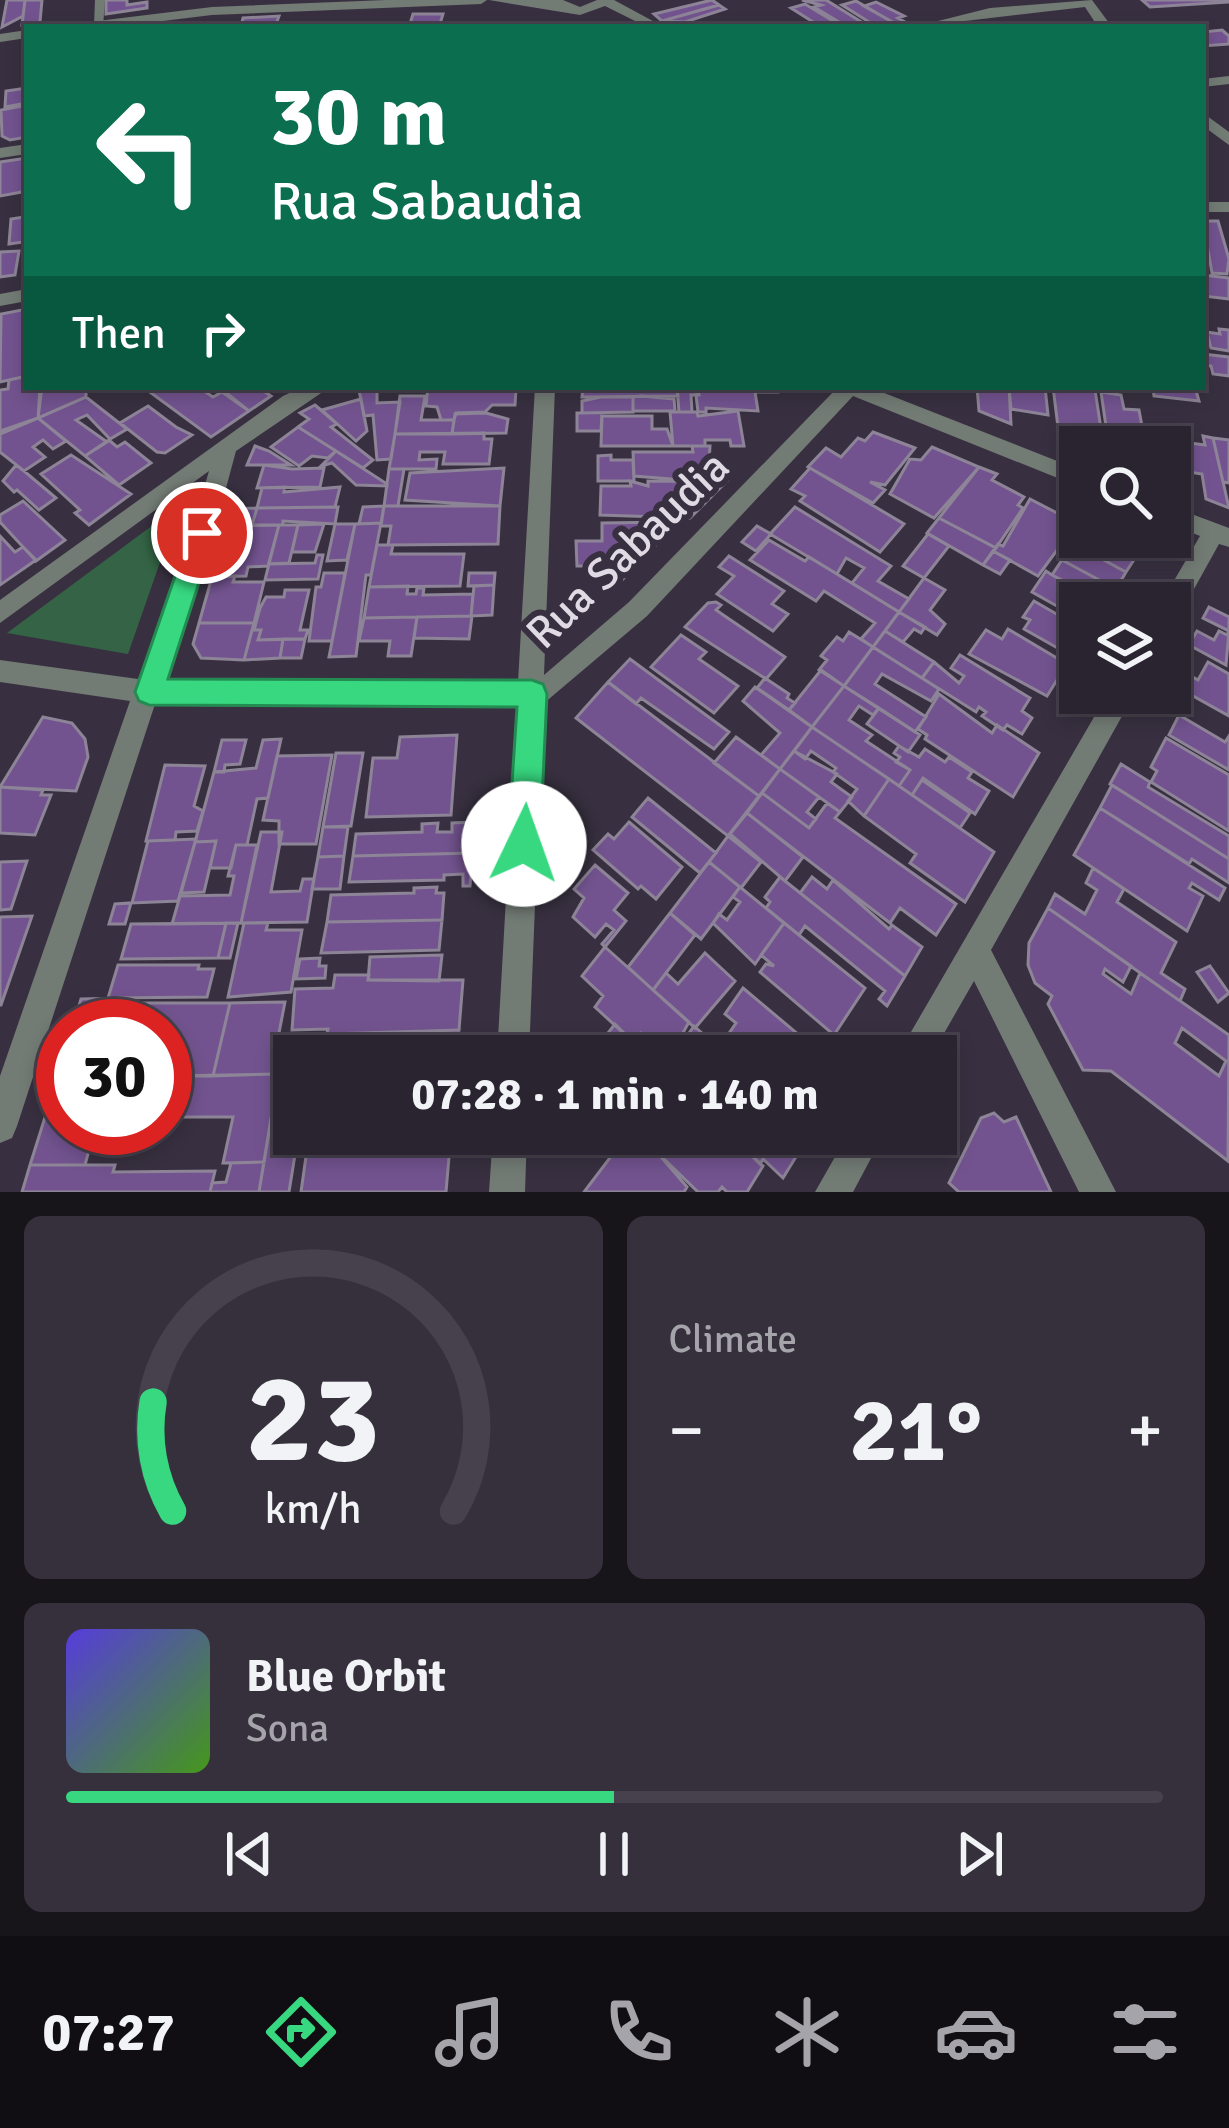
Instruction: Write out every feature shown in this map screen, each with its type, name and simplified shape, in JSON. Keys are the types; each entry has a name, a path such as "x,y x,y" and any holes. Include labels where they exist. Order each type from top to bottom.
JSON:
{"street":[{"path":"107,24 212,11 481,0"},
{"path":"495,0 596,5 649,24"},
{"path":"935,24 990,12 1087,2"},
{"path":"571,24 596,5"},
{"path":"596,5 633,24"},
{"path":"1206,121 1229,140"},
{"path":"0,613 310,390"},
{"path":"514,1035 545,390"},
{"name":"Rua Sabaudia","path":"0,671 149,692 540,694 638,609 847,390"},
{"path":"858,390 1059,471"},
{"path":"0,1126 126,743 190,577 227,447"},
{"path":"1189,582 1221,535 1191,523"},
{"path":"925,1035 1110,714"},
{"path":"975,951 1097,1192"},
{"path":"507,1192 508,1155"},
{"path":"832,1192 854,1155"}],"green space":[{"path":"180,505 128,654 7,633"}],"building":[{"path":"7,0 25,0 23,16 2,27"},
{"path":"25,0 42,0 40,22 22,25"},
{"path":"106,0 127,0 127,5 147,2 147,8 106,14"},
{"path":"712,0 719,5 662,21 654,14"},
{"path":"802,0 826,0 865,24 842,24 814,7 821,5"},
{"path":"1142,0 1229,0 1229,2 1150,7"},
{"path":"856,1 896,24 872,24 842,5"},
{"path":"876,2 904,16 898,18 905,22 896,24 864,6"},
{"path":"805,4 838,24 816,24 791,8"},
{"path":"719,5 725,9 685,22 662,21"},
{"path":"413,14 443,14 440,24 410,24"},
{"path":"279,16 276,24 242,24 243,18"},
{"path":"1222,30 1229,44 1206,46 1206,32"},
{"path":"24,88 24,104 5,107 6,91"},
{"path":"24,106 24,138 2,136 1,110"},
{"path":"24,158 22,192 0,196 0,162"},
{"path":"24,217 23,242 9,244 11,219"},
{"path":"1206,221 1218,221 1229,259 1227,274 1212,273"},
{"path":"19,251 15,275 0,277 0,252"},
{"path":"1206,275 1229,278 1229,299 1206,296"},
{"path":"24,310 24,377 0,382 1,314"},
{"path":"1219,329 1229,330 1229,351 1211,348 1207,332 1220,334"},
{"path":"1206,354 1229,357 1229,376 1213,374 1206,365"},
{"path":"24,377 24,390 40,390 38,418 0,431 0,390 8,389 9,380"},
{"path":"42,390 86,390 86,397 38,418"},
{"path":"147,390 202,390 213,397 222,392 249,411 211,437"},
{"path":"223,390 262,390 271,396 249,411"},
{"path":"359,390 377,390 377,403 400,402 391,459 377,460 373,415 364,416"},
{"path":"428,390 516,390 515,405 456,413 454,420 441,420 437,407 426,406"},
{"path":"583,390 677,390 678,396 582,397"},
{"path":"677,390 698,390 699,395 691,395 692,412 679,412"},
{"path":"699,390 775,392 755,392 758,411 706,408 698,412"},
{"path":"977,390 1009,390 1011,424 979,411"},
{"path":"1009,390 1045,390 1048,415 1011,409"},
{"path":"1053,390 1095,390 1101,426 1059,426 1059,435"},
{"path":"1153,390 1196,390 1199,401 1154,396"},
{"path":"1101,392 1121,395 1124,409 1139,410 1142,426 1106,426"},
{"path":"400,396 425,396 421,420 454,420 452,434 395,434"},
{"path":"86,397 127,429 110,439 87,415 76,420 107,442 85,456 38,418"},
{"path":"633,397 674,399 675,411 633,411"},
{"path":"633,397 633,412 582,413 582,401"},
{"path":"361,399 367,431 356,441 322,410"},
{"path":"315,405 337,424 331,427 373,460 363,468 298,427 309,419 300,413"},
{"path":"148,406 192,435 165,453 157,452 120,423"},
{"path":"738,411 744,446 731,446 730,440 705,440 705,446 673,446 670,412 697,412 698,416"},
{"path":"486,413 508,419 506,433 452,434 455,414"},
{"path":"577,413 602,413 601,431 577,431"},
{"path":"602,416 652,416 652,429 667,429 673,446 601,446"},
{"path":"38,418 66,441 53,449 43,440 33,447 45,457 24,471 0,452 0,434"},
{"path":"298,427 336,451 328,458 312,456 299,466 271,447"},
{"path":"873,432 915,448 885,485 870,482 885,490 873,503 808,467 826,448 841,457 858,438 865,441"},
{"path":"484,433 484,439 492,439 489,464 443,464 445,452 420,452 419,460 437,459 436,469 389,469 395,434"},
{"path":"1203,436 1213,438 1229,508 1206,499 1202,474 1191,472 1191,443 1205,445"},
{"path":"1213,438 1229,440 1229,483 1223,482"},
{"path":"109,440 117,447 125,442 151,463 119,485 85,456"},
{"path":"255,446 269,451 291,465 247,465"},
{"path":"692,446 710,446 708,482 634,476 633,452 693,452"},
{"path":"932,447 979,467 934,518 890,494 910,459 921,460"},
{"path":"336,451 387,486 356,485 332,463 321,466"},
{"path":"71,455 131,494 89,525 75,513 80,510 41,474"},
{"path":"611,455 611,460 633,460 634,481 598,481 598,456"},
{"path":"16,465 56,498 39,510 14,492 3,481"},
{"path":"264,465 324,468 320,487 257,488"},
{"path":"979,467 997,474 992,480 1024,497 1018,505 1023,508 996,548 939,518"},
{"path":"504,468 500,506 405,500 410,473"},
{"path":"810,468 904,524 880,552 800,501 805,496 791,489"},
{"path":"389,469 404,469 398,506 384,506"},
{"path":"630,481 648,486 648,481 726,482 690,518 600,515 601,486 631,486"},
{"path":"285,487 284,492 340,487 335,507 257,508 262,488"},
{"path":"1030,499 1059,514 1059,548 1038,576 993,551 998,544 1003,546"},
{"path":"23,501 65,540 36,561 0,522 0,515"},
{"path":"384,506 500,506 498,544 388,545 391,526 381,526"},
{"path":"384,506 381,523 359,524 363,507"},
{"path":"338,507 335,524 283,521 283,525 252,525 257,508"},
{"path":"795,507 891,566 878,581 909,599 899,612 852,583 864,568 846,558 837,574 770,534"},
{"path":"257,508 252,525 226,526 231,509"},
{"path":"939,518 996,548 983,565 927,533"},
{"path":"381,523 371,575 366,575 356,656 329,657 355,524"},
{"path":"602,523 675,525 619,583 604,579 604,566 577,566 576,541 602,541"},
{"path":"324,524 315,552 292,552 298,525"},
{"path":"335,524 355,524 347,560 327,561"},
{"path":"279,525 298,525 289,563 269,564"},
{"path":"279,525 268,566 248,567 246,576 212,577 226,526"},
{"path":"757,526 771,534 756,551 742,542"},
{"path":"928,534 949,546 924,578 903,566"},
{"path":"0,536 15,552 23,547 36,560 0,585"},
{"path":"769,540 805,561 809,557 899,612 873,647 861,639 875,623 824,591 816,601 750,560"},
{"path":"377,545 393,545 391,554 464,554 460,586 369,587"},
{"path":"993,551 1010,560 1000,574 983,565"},
{"path":"317,555 323,555 318,579 265,580 269,564 315,563"},
{"path":"729,556 784,591 772,604 788,614 773,631 717,594 734,576 719,567"},
{"path":"1100,558 1135,558 1126,572"},
{"path":"1100,558 1126,572 1120,582 1103,582 1062,560"},
{"path":"1062,560 1103,582 1066,582 1052,575"},
{"path":"1046,571 1066,582 1059,582 1059,607 1032,592"},
{"path":"324,573 345,573 332,641 309,641 316,587 321,587"},
{"path":"469,573 495,573 494,585 468,586"},
{"path":"235,576 233,582 264,582 254,623 199,623 212,577"},
{"path":"924,578 945,590 930,610 945,624 937,635 899,612"},
{"path":"494,585 492,615 471,616 474,586"},
{"path":"408,586 407,594 424,588 423,595 473,594 471,616 364,618 369,587"},
{"path":"285,590 309,590 300,630 308,630 305,639 258,640 261,630 254,630 260,608 266,597 284,597"},
{"path":"1034,601 1059,615 1059,649 1024,629 1030,620 1023,617"},
{"path":"708,603 721,605 716,610 785,657 766,679 685,627"},
{"path":"1209,607 1229,617 1229,631 1203,618"},
{"path":"899,612 925,627 921,633 914,629 903,642 885,631"},
{"path":"472,616 469,639 414,638 417,617"},
{"path":"417,617 411,656 388,656 390,641 359,641 364,618"},
{"path":"199,623 254,623 244,660 201,658 193,644"},
{"path":"1008,629 1059,659 1059,677 1047,696 969,654 986,630 1002,639"},
{"path":"252,630 261,630 258,640 283,639 280,658 244,660"},
{"path":"885,631 934,662 922,678 873,647"},
{"path":"1197,631 1214,640 1219,631 1227,635 1229,631 1226,665 1191,646"},
{"path":"849,632 873,647 844,686 819,670 827,660 821,656 837,637 843,641"},
{"path":"681,635 706,652 699,659 738,686 714,713 651,667"},
{"path":"283,639 305,639 301,658 280,658"},
{"path":"873,647 939,689 931,701 882,674 875,684 926,717 915,732 844,686"},
{"path":"960,655 1030,698 1022,711 1032,718 1022,734 1007,725 1003,730 982,716 986,712 979,707 976,712 922,678 934,662 959,683 964,676 951,668"},
{"path":"630,659 729,732 714,749 641,698 636,704 608,682"},
{"path":"1208,662 1229,674 1229,716 1191,695 1191,676 1198,680"},
{"path":"821,670 844,686 812,727 789,710"},
{"path":"765,678 789,694 787,698 795,703 789,710 757,688"},
{"path":"608,682 759,796 728,836 576,718"},
{"path":"844,686 879,708 873,715 859,706 849,720 872,735 866,741 910,770 899,786 812,727"},
{"path":"755,687 812,727 780,769 761,755 780,733 743,701"},
{"path":"939,694 992,733 997,725 1039,753 1013,797 925,739 927,735 918,729"},
{"path":"879,708 920,735 908,752 867,724"},
{"path":"1179,715 1225,742 1229,736 1229,770 1169,735"},
{"path":"43,717 72,723 85,739 88,757 76,791 0,787"},
{"path":"812,727 889,779 864,816 848,801 857,789 833,772 836,768 811,751 805,759 794,751"},
{"path":"457,735 451,815 366,817 373,758 397,758 400,737"},
{"path":"736,737 780,769 759,796 714,763"},
{"path":"1166,738 1229,775 1229,831 1151,782 1157,771 1151,767"},
{"path":"281,739 268,798 257,799 247,845 236,845 231,868 210,868 216,841 195,842 214,772 256,768 263,740"},
{"path":"222,740 246,740 240,764 214,772"},
{"path":"899,746 919,757 925,749 945,762 949,757 972,772 968,778 989,791 975,814 923,778 912,795 899,786 910,770 896,762 900,757 894,753"},
{"path":"794,751 837,774 831,782 852,797 840,812 780,769"},
{"path":"336,753 363,753 351,826 323,827"},
{"path":"332,755 316,844 279,844 279,821 263,820 277,756"},
{"path":"1121,764 1150,782 1148,787 1229,836 1229,859 1110,784"},
{"path":"165,765 205,766 194,806 203,811 197,831 176,832 175,840 146,841"},
{"path":"780,769 819,797 807,812 816,819 809,828 762,793"},
{"path":"889,779 994,852 965,902 910,863 916,854 864,816"},
{"path":"922,780 970,813 960,828 912,795"},
{"path":"1112,785 1229,859 1229,883 1192,859 1189,864 1100,808"},
{"path":"0,787 43,790 41,795 51,795 35,835 0,833"},
{"path":"762,793 809,828 827,803 840,812 835,818 956,904 936,935 900,908 890,923 747,813"},
{"path":"648,798 716,853 700,873 632,817"},
{"path":"1100,808 1225,888 1219,900 1192,883 1189,888 1203,896 1187,931 1074,855"},
{"path":"747,813 803,857 785,881 730,834"},
{"path":"475,822 473,853 353,856 356,834 422,832 422,824 438,823 437,832 452,832 452,823"},
{"path":"629,822 682,867 656,899 593,850 608,834 614,839"},
{"path":"323,827 348,827 344,856 318,857"},
{"path":"261,832 282,832 271,892 300,891 303,879 314,879 307,922 241,923"},
{"path":"728,836 761,862 741,888 709,862"},
{"path":"196,839 178,901 132,903 148,841"},
{"path":"216,841 204,892 181,893 195,842"},
{"path":"236,845 257,845 241,923 172,924 180,896 230,895 234,876 228,876"},
{"path":"473,853 470,886 463,886 463,874 444,875 444,880 349,882 353,856"},
{"path":"344,856 340,889 312,889 318,857"},
{"path":"27,861 11,909 0,910 0,862"},
{"path":"709,862 740,887 701,939 670,913"},
{"path":"595,865 628,893 614,910 626,921 605,947 602,944 614,930 606,924 595,937 573,917 584,898 574,889"},
{"path":"1093,868 1124,889 1117,902 1176,942 1161,973 1185,989 1180,1001 1048,908 1055,894 1085,914 1097,890 1086,883"},
{"path":"780,877 905,976 887,1006 879,999 885,991 805,926 799,935 766,908 770,902 765,897"},
{"path":"812,877 827,889 833,880 889,929 892,925 922,947 905,976 800,893"},
{"path":"437,887 436,893 444,893 442,920 327,922 331,895 414,893 414,888"},
{"path":"740,887 784,923 755,964 713,923 719,914 727,920 740,902 733,897"},
{"path":"131,903 125,924 109,924 115,904"},
{"path":"1048,908 1131,966 1123,982 1105,969 1103,974 1131,994 1140,973 1229,1035 1228,1161 1111,1071 1083,1070 1048,1004 1052,996 1035,983 1028,965 1029,943","holes":["1182,1028 1226,1061 1219,1076 1175,1043"]},
{"path":"670,913 695,935 653,990 628,967"},
{"path":"32,916 1,1005 0,1005 0,917"},
{"path":"442,920 439,950 321,953 327,922"},
{"path":"226,923 218,958 121,959 131,924"},
{"path":"226,923 238,923 230,958 218,958"},
{"path":"244,923 268,923 266,930 302,930 291,992 228,997"},
{"path":"784,923 865,988 834,1035 760,972 766,964 774,966 761,955"},
{"path":"605,947 689,1022 682,1035 625,1035 595,1007 603,996 582,976"},
{"path":"705,953 735,981 695,1028 653,990 666,973 678,984"},
{"path":"442,955 439,981 368,980 370,957"},
{"path":"320,958 319,966 326,966 325,978 296,979 300,959"},
{"path":"118,965 214,969 207,997 108,998"},
{"path":"1210,966 1229,993 1218,1002 1197,972"},
{"path":"335,975 369,975 368,980 463,980 459,1030 327,1034 328,1029 292,1030 295,989 333,988"},
{"path":"743,988 799,1035 728,1035 736,1023 725,1014"},
{"path":"285,1002 279,1035 273,1035 271,1074 213,1076 230,1003"},
{"path":"192,1003 230,1003 213,1076 192,1076"},
{"path":"615,1024 626,1035 606,1035"},
{"path":"459,1030 458,1035 425,1035 426,1031"},
{"path":"273,1074 264,1162 223,1163 233,1117 192,1117 192,1076"},
{"path":"994,1113 1004,1122 1016,1117 1051,1192 959,1192 949,1183 981,1118"},
{"path":"271,1118 273,1155 295,1155 289,1192 259,1192"},
{"path":"36,1146 36,1155 88,1155 85,1165 30,1165"},
{"path":"306,1155 449,1155 446,1192 301,1192"},
{"path":"612,1155 659,1155 687,1187 684,1192 584,1192"},
{"path":"660,1155 752,1155 763,1166 747,1192 727,1192 722,1187 718,1192 698,1192"},
{"path":"751,1155 797,1155 783,1178 763,1159 760,1164"},
{"path":"264,1162 259,1192 210,1192 212,1183 226,1182 231,1163"},
{"path":"30,1165 115,1165 113,1172 215,1171 210,1192 22,1192"}],"route":[{"path":"202,533 149,692 532,694 524,844"}]}
